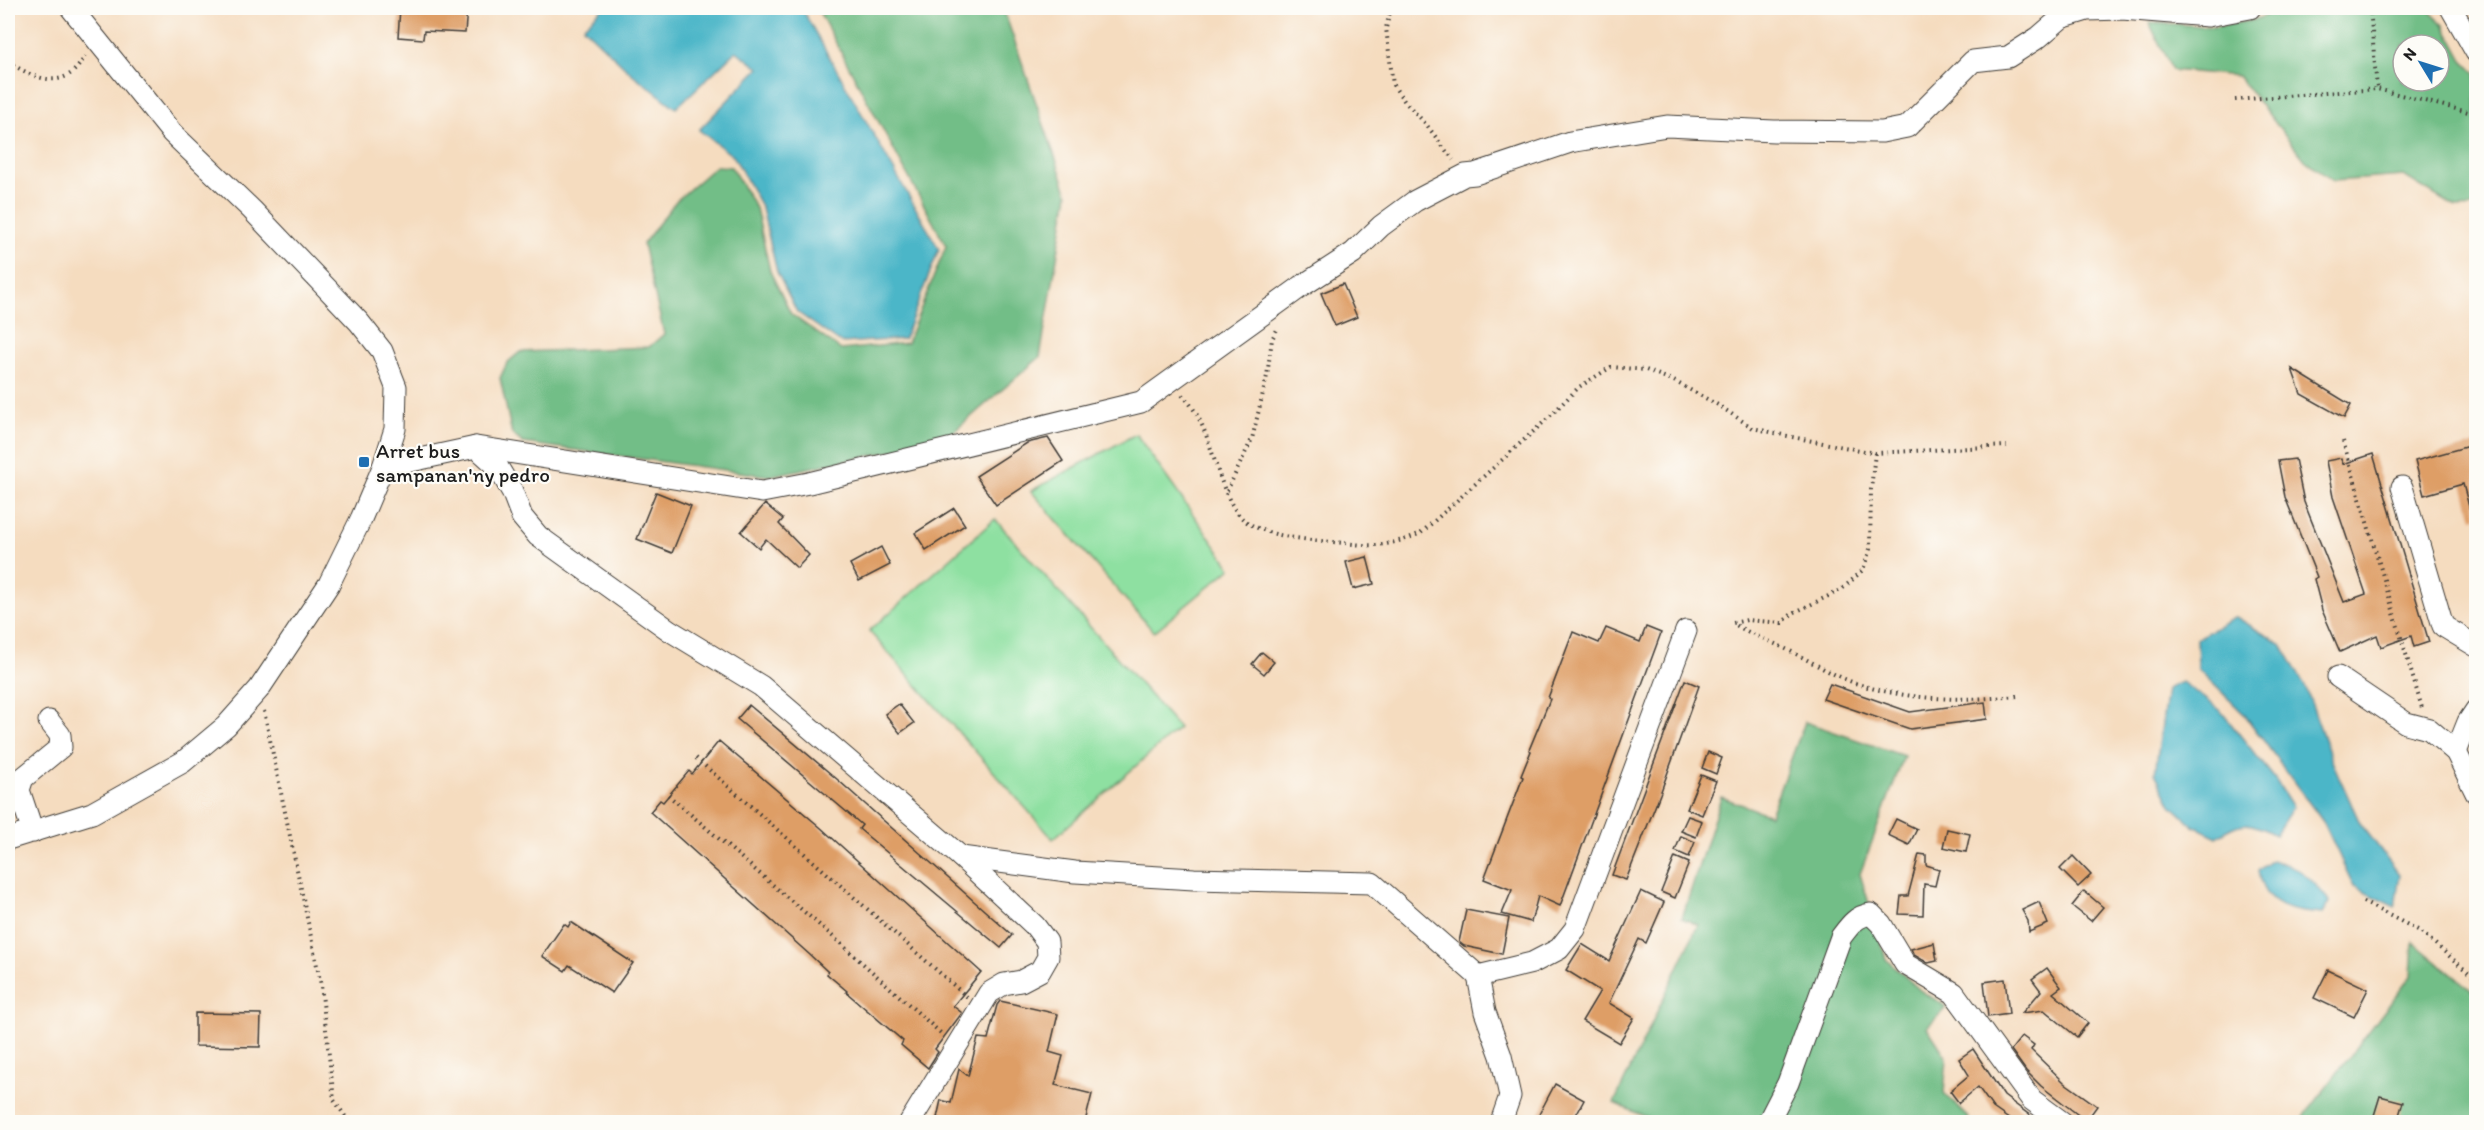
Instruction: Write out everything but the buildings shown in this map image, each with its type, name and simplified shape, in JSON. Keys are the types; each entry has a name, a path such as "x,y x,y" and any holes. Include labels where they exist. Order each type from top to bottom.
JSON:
{"street":[{"path":"8,839 92,813 183,762 226,726 259,689 329,584 383,466 395,429 396,387 382,351 330,290 172,133 71,8"},
{"path":"383,466 476,447 762,492 809,483 1140,402 1302,286 1353,253 1381,226 1415,201 1465,175 1475,174 1570,142 1667,126 1773,131 1890,131 1907,127 1973,61 2008,57 2039,37 2061,18 2087,10 2122,9 2208,16 2250,8"},
{"path":"2451,8 2476,52"},
{"path":"476,447 497,466 512,491 522,516 538,536 669,630 761,686 961,857 1035,926 1047,942 1048,957 1040,971 1021,981 1004,984 989,993 910,1122"},
{"path":"2402,487 2444,626 2476,646"},
{"path":"1478,976 1532,963 1559,949 1575,929 1686,631"},
{"path":"2338,677 2406,723 2429,729 2456,752 2476,792"},
{"path":"2456,752 2468,722 2476,710"},
{"path":"33,832 19,790 23,778 61,747 60,735 49,721"},
{"path":"961,857 1075,872 1194,879 1372,883 1478,976 1485,1012 1501,1056 1510,1096 1501,1122"},
{"path":"1768,1122 1788,1083 1841,937 1850,924 1861,915 1871,914 1881,924 1905,964 1954,993 2032,1100 2062,1122"}],"path":[{"path":"1390,8 1386,28 1393,85 1465,175"},
{"path":"2370,8 2377,88"},
{"path":"8,62 34,77 55,80 77,71 88,51"},
{"path":"2235,100 2377,88 2476,114"},
{"path":"1226,492 1252,439 1267,376 1272,339 1282,321"},
{"path":"1168,383 1187,400 1200,422 1226,492 1240,516 1263,531 1295,538 1376,546 1421,533 1545,421 1579,387 1611,367 1646,370 1672,380 1718,405 1753,428 1875,453 2007,446"},
{"path":"2343,441 2429,729"},
{"path":"1875,453 1871,489 1870,549 1863,570 1840,590 1793,614 1782,623 1748,620 1733,623 1746,632 1765,638 1854,683 1892,693 1972,700 2018,696"},
{"path":"259,689 321,985 334,1100 349,1122"},
{"path":"696,758 979,1007"},
{"path":"668,795 830,934 955,1046"},
{"path":"2363,902 2420,931 2476,979"}],"green space":[{"path":"817,8 1003,8 1068,194 1040,357 943,441 769,476 523,443 512,434 500,378 507,363 520,352 649,347 664,334 643,244 676,201 716,166 731,167 756,208 770,271 791,314 841,350 907,343 946,246"},
{"path":"2284,8 2426,8 2444,25 2448,33 2391,33 2391,93 2451,93 2451,38 2463,60 2476,73 2476,207 2456,208 2404,176 2333,181 2305,160 2238,76 2172,70 2149,22 2215,27 2254,20"},
{"path":"1136,434 1231,568 1154,632 1031,491"},
{"path":"995,519 1179,728 1053,839 869,631"},
{"path":"1805,722 1904,756 1860,874 1886,959 1921,991 1947,1007 1927,1027 1947,1058 1944,1093 1969,1118 1967,1122 1657,1122 1614,1103 1698,925 1682,918 1721,797 1770,815"},
{"path":"2413,942 2476,994 2476,1122 2300,1122 2411,976"}],"water":[{"path":"603,8 802,9 939,249 904,339 841,343 797,312 777,272 762,208 734,157 699,130 759,68 736,51 676,108 631,73 583,27"},
{"path":"2236,617 2282,645 2306,688 2332,761 2360,823 2400,875 2395,907 2354,887 2324,823 2244,714 2198,669 2197,638"},
{"path":"2182,682 2220,710 2275,779 2293,807 2275,835 2246,824 2217,837 2194,826 2171,805 2155,773 2167,689"},
{"path":"2271,860 2297,869 2318,887 2330,902 2323,914 2290,909 2273,901 2261,884 2258,871"}],"place":[{"name":"Arret bus sampanan'ny pedro","path":"364,462"}]}
